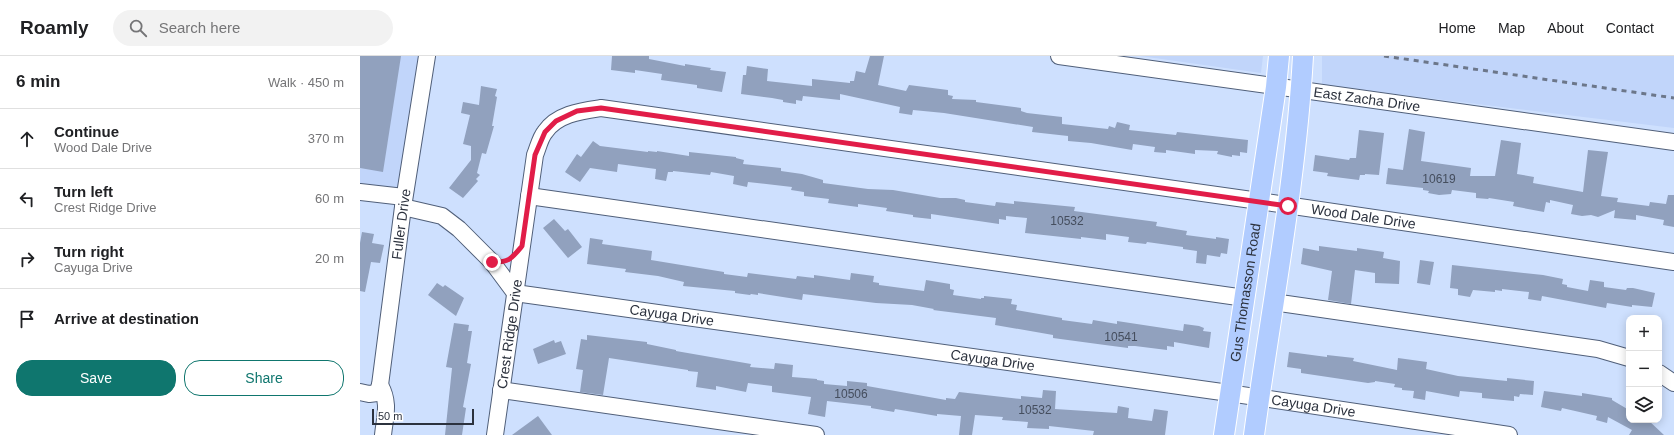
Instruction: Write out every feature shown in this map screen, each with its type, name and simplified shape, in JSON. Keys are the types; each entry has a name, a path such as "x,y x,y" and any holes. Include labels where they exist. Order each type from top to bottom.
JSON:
{"main road":[{"name":"Gus Thomasson Road","path":"1224,435 1276,86 1279,56"},
{"name":"Gus Thomasson Road","path":"1254,435 1288,206 1301,90 1303,56"}],"street":[{"name":"Fuller Drive","path":"379,389 403,202 427,56"},
{"name":"East Zacha Drive","path":"1059,56 1674,142"},
{"name":"Wood Dale Drive","path":"556,121 577,111 601,108 1259,201 1674,262"},
{"name":"Crest Ridge Drive","path":"495,435 535,155 545,132 556,121"},
{"path":"360,192 403,202 442,216 459,229 492,262 515,292"},
{"path":"529,196 1245,298"},
{"path":"492,262 503,262 512,258 522,246"},
{"name":"Cayuga Drive","path":"515,292 1509,435"},
{"path":"1273,302 1590,348 1626,357"},
{"path":"1662,375 1674,383"},
{"path":"360,392 369,394 379,389 386,394 387,404 383,435"},
{"path":"501,390 816,435"}],"shaded area":[{"path":"360,56 435,56 413,200 360,194"},
{"path":"1140,56 1263,56 1261,73"},
{"path":"1322,56 1674,56 1674,128 1322,85"}],"building":[{"path":"360,56 401,56 383,172 360,168"},
{"path":"612,56 649,56 649,59 685,66 685,64 711,68 710,70 726,72 722,92 697,88 697,85 661,80 662,74 635,70 635,73 611,70"},
{"path":"870,56 884,56 878,85 906,91 909,85 948,90 948,95 953,96 952,99 976,100 976,102 1021,108 1021,111 1027,113 1062,117 1062,124 1108,129 1109,126 1115,128 1117,122 1130,125 1129,130 1176,135 1177,132 1248,140 1247,153 1240,152 1240,156 1232,155 1232,157 1217,154 1218,151 1195,150 1195,154 1166,150 1166,153 1154,152 1155,147 1133,144 1132,150 1091,143 1068,141 1068,136 1032,132 1033,127 944,113 913,110 912,115 899,113 900,107 840,94 840,100 803,96 802,101 796,100 796,104 783,102 783,100 772,98 741,94 743,75 746,75 747,66 768,69 767,81 812,86 812,79 850,83 850,81 854,81 856,71 865,73"},
{"path":"481,86 497,89 492,126 494,126 486,154 482,153 477,173 480,175 476,179 478,181 463,198 449,188 471,160 471,146 463,144 470,115 461,113 463,102 479,105"},
{"path":"1409,129 1425,132 1421,161 1471,168 1470,176 1495,176 1501,140 1521,143 1517,174 1534,177 1533,183 1583,192 1588,150 1608,152 1601,196 1618,198 1617,202 1649,206 1650,202 1666,204 1668,195 1674,195 1674,227 1663,225 1664,220 1636,215 1636,220 1614,218 1615,210 1598,217 1591,215 1582,216 1571,214 1573,205 1550,200 1550,203 1546,202 1544,212 1513,206 1514,202 1489,198 1476,198 1476,193 1452,190 1451,194 1439,195 1428,193 1429,191 1423,190 1423,188 1386,184 1388,168 1403,170"},
{"path":"1359,130 1384,133 1379,175 1360,175 1359,180 1327,176 1328,173 1313,171 1315,155 1349,160 1350,158 1356,158"},
{"path":"593,141 600,146 648,152 657,151 689,156 689,152 736,157 744,160 743,164 781,168 781,171 802,174 823,180 823,183 868,189 893,190 940,198 956,198 965,200 965,202 995,206 996,202 1014,204 1014,201 1075,207 1074,211 1157,222 1156,226 1187,231 1186,235 1216,239 1216,237 1229,239 1227,254 1221,253 1220,257 1207,255 1206,264 1196,263 1197,251 1183,249 1183,247 1147,242 1146,244 1128,242 1129,237 1106,234 1106,240 1025,233 1027,218 1006,216 1006,220 999,219 999,224 931,214 931,219 913,217 913,215 886,211 887,208 858,204 858,207 828,203 829,199 804,196 804,192 791,190 792,187 748,182 747,187 733,184 734,176 711,172 710,175 673,171 668,172 666,181 655,179 656,169 618,164 617,172 590,168 580,182 565,172 577,154 581,157"},
{"path":"554,219 565,231 568,229 582,247 568,258 543,228"},
{"path":"362,232 374,234 372,243 384,245 380,263 371,262 365,292 360,291 360,243"},
{"path":"590,238 603,240 602,244 652,251 651,260 724,272 724,274 747,277 748,273 796,279 797,276 814,278 814,275 850,280 851,273 874,276 873,282 879,283 879,285 924,291 926,280 950,284 950,289 954,290 953,295 981,299 984,298 984,296 1012,299 1011,304 1017,305 1016,310 1062,318 1062,320 1092,324 1093,320 1117,324 1117,321 1183,331 1184,324 1199,326 1204,328 1203,331 1211,332 1209,348 1174,342 1174,347 1167,346 1167,350 1135,346 1128,346 1128,348 1053,338 1053,335 995,325 996,318 933,310 934,309 912,305 876,303 803,294 802,300 758,293 758,295 750,295 735,293 735,291 683,286 684,282 658,276 625,272 626,269 587,264"},
{"path":"1319,246 1357,251 1357,248 1384,252 1383,258 1400,261 1399,284 1375,283 1375,273 1355,270 1351,304 1328,300 1332,271 1301,264 1303,248 1319,251"},
{"path":"1420,260 1434,262 1430,285 1417,283"},
{"path":"1452,265 1543,275 1563,279 1562,284 1567,285 1567,287 1588,291 1590,280 1604,282 1604,287 1626,290 1627,288 1633,288 1655,293 1652,307 1632,305 1632,307 1607,303 1606,308 1542,296 1541,301 1528,299 1529,292 1502,289 1502,291 1495,290 1495,292 1473,290 1470,297 1458,295 1458,289 1450,288"},
{"path":"437,283 443,287 445,285 464,298 456,316 428,295"},
{"path":"454,323 469,325 468,331 472,331 467,363 471,364 463,407 466,408 462,435 445,435 452,368 446,367"},
{"path":"587,335 647,342 647,344 676,351 751,364 750,367 774,369 775,363 793,365 792,377 817,379 824,381 824,384 847,386 847,381 867,383 867,386 946,400 946,398 955,399 959,392 1021,399 1021,396 1042,398 1043,390 1056,391 1055,409 1117,413 1118,406 1129,408 1128,418 1152,421 1154,409 1168,411 1165,435 1093,435 1094,431 1049,426 1049,429 1027,428 1028,422 1002,420 1003,417 975,415 972,435 959,435 961,416 937,414 937,416 895,409 894,412 871,408 871,406 827,401 825,417 808,414 811,397 772,392 772,386 748,383 746,392 716,386 716,390 696,387 698,372 609,358 603,395 580,392 583,370 576,369 581,339 587,340"},
{"path":"554,340 555,343 561,341 566,354 538,364 533,349"},
{"path":"1289,352 1327,357 1327,355 1354,358 1353,361 1397,370 1398,358 1427,362 1426,369 1458,376 1507,381 1507,378 1534,381 1533,395 1520,394 1519,397 1514,396 1514,401 1482,398 1482,393 1460,391 1459,397 1426,391 1425,400 1413,398 1414,391 1402,390 1402,388 1394,387 1395,384 1375,381 1368,383 1301,373 1301,369 1287,367"},
{"path":"1544,391 1582,396 1582,393 1612,398 1612,400 1626,408 1626,423 1651,423 1664,435 1629,435 1632,430 1608,417 1607,423 1596,420 1597,416 1562,408 1561,411 1541,407"},
{"path":"538,416 552,435 512,435"}],"railway":[{"path":"1384,56 1674,98"}],"route":[{"path":"492,262 503,262 512,258 522,246 535,155 545,132 556,121 577,111 601,108 1288,206"}]}
